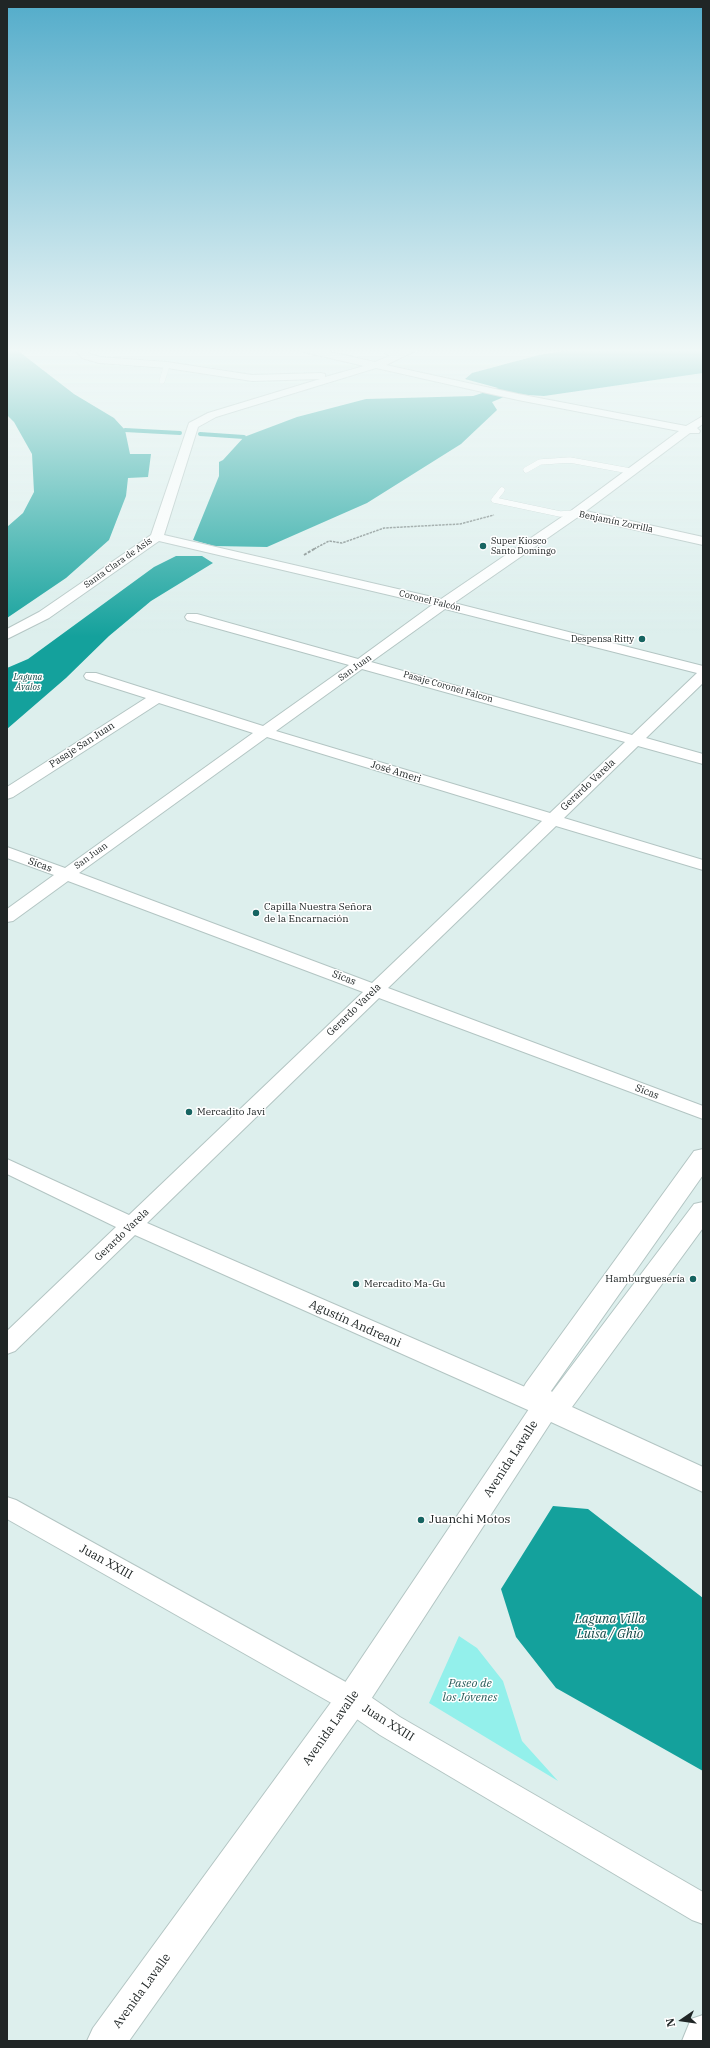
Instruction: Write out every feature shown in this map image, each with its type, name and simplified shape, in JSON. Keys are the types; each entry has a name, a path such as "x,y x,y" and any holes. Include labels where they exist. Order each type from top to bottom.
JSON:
{"street":[{"name":"Santa Clara de Asís","path":"7,635 44,615 157,537 186,446"},
{"name":"San Juan","path":"7,917 363,663 443,604 576,513 665,446"},
{"name":"Benjamín Zorrilla","path":"576,513 703,541"},
{"name":"Coronel Falcón","path":"157,537 443,604 703,670"},
{"name":"Pasaje Coronel Falcon","path":"192,617 363,663 703,759"},
{"name":"José Ameri","path":"91,676 265,732 703,865"},
{"name":"Gerardo Varela","path":"7,1345 552,819 703,676"},
{"name":"Pasaje San Juan","path":"7,794 158,697"},
{"name":"Sicas","path":"7,852 703,1113"},
{"path":"546,1407 536,1390 703,1157"},
{"name":"Agustín Andreani","path":"7,1166 131,1225 546,1407 703,1480"},
{"name":"Avenida Lavalle","path":"106,2041 352,1700 546,1407 562,1400 703,1210"},
{"name":"Juan XXIII","path":"7,1506 352,1700 390,1726 703,1909"},
{"path":"698,2041 703,2031"}],"lane":[{"path":"526,470 540,462 570,460 630,471"},
{"name":"Benjamín Zorrilla","path":"502,490 494,500 560,514 576,513"}],"path":[{"path":"285,566 329,541 342,543 384,528 460,524 494,515 508,504"}],"green space":[{"name":"Paseo de los Jóvenes","path":"459,1636 477,1648 503,1681 522,1741 558,1781 429,1703"}],"water":[{"path":"27,446 128,446 130,454 151,454 148,477 128,478 126,496 109,540 66,578 7,618 7,527 23,513 34,492 32,454"},
{"path":"236,446 458,446 367,503 267,547 214,546 193,540 219,476 219,462 223,460"},
{"name":"Laguna Ávalos","path":"176,556 202,556 213,563 151,601 109,636 66,678 7,729 7,668 28,659 154,567"},
{"name":"Laguna Villa Luisa / Ghio","path":"553,1506 588,1509 703,1598 703,1771 556,1688 516,1637 501,1589"}],"place":[{"name":"Super Kiosco Santo Domingo","path":"483,546"},
{"name":"Despensa Ritty","path":"642,639"},
{"name":"Capilla Nuestra Señora de la Encarnación","path":"256,913"},
{"name":"Mercadito Javi","path":"189,1112"},
{"name":"Hamburguesería","path":"693,1279"},
{"name":"Mercadito Ma-Gu","path":"356,1284"},
{"name":"Juanchi Motos","path":"421,1520"}]}
